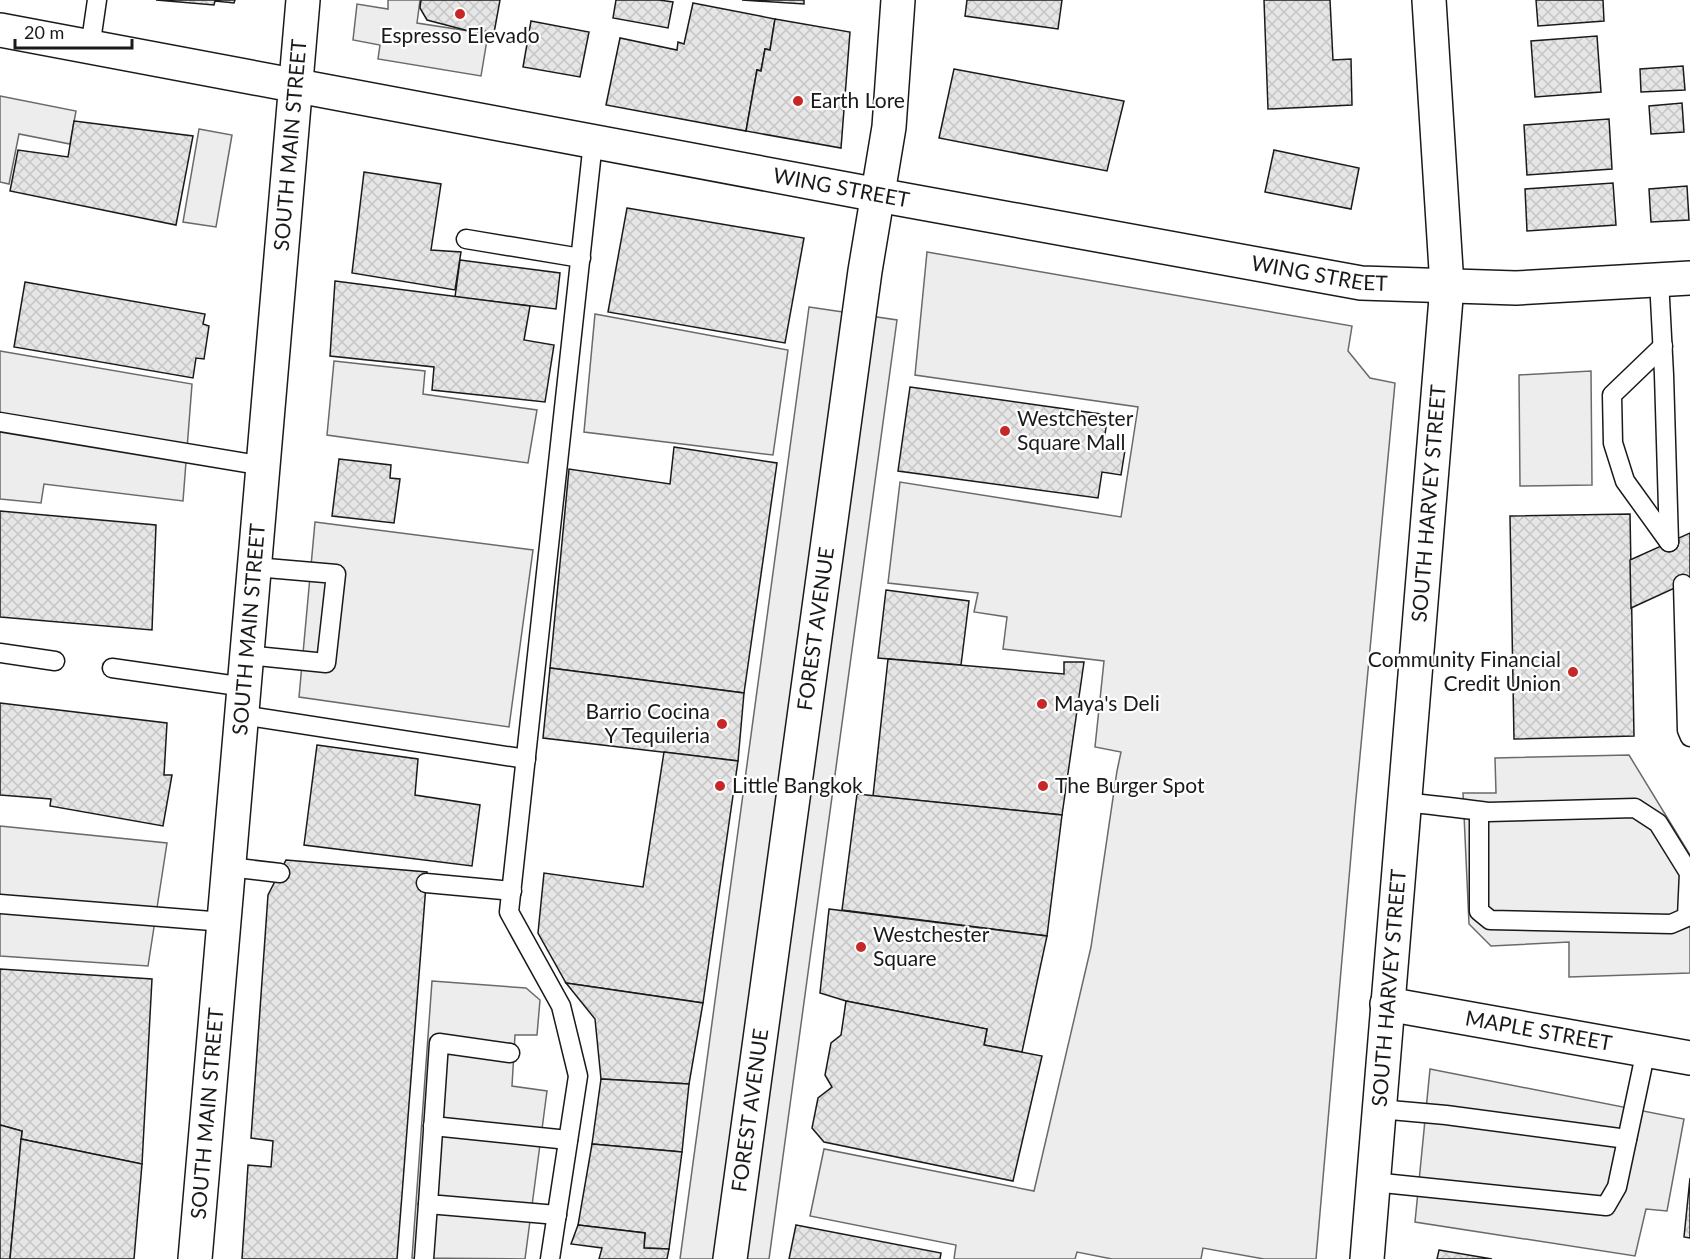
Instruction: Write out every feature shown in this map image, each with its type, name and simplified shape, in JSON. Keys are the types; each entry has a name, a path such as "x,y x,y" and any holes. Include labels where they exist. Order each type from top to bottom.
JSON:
{"street":[{"name":"SOUTH MAIN STREET","path":"195,1259 303,0"},
{"name":"FOREST AVENUE","path":"730,1259 865,271 890,127 898,0"},
{"name":"SOUTH HARVEY STREET","path":"1367,1259 1447,286 1429,0"},
{"name":"WING STREET","path":"1,37 90,48 1361,283 1516,288 1674,279"},
{"name":"MAPLE STREET","path":"1387,1004 1690,1058"}],"lane":[{"path":"90,48 97,0"},
{"path":"550,1259 578,1076 561,1006 509,912 593,142"},
{"path":"466,239 581,258"},
{"path":"1663,345 1612,395 1613,443 1625,481 1669,542 1663,345 1674,279"},
{"path":"0,422 264,466"},
{"path":"244,686 326,663 336,574 255,567"},
{"path":"1683,585 1687,730 1690,737"},
{"path":"0,653 55,661"},
{"path":"112,668 244,686 526,759"},
{"path":"1404,802 1479,811 1635,808 1658,823 1689,873 1687,917 1671,924 1490,920 1479,911 1479,811"},
{"path":"229,867 280,873"},
{"path":"426,883 512,891"},
{"path":"0,904 224,922"},
{"path":"424,1259 439,1043 510,1053"},
{"path":"1373,1182 1606,1206 1617,1187 1646,1050"},
{"path":"1379,1109 1446,1114 1627,1139"},
{"path":"433,1126 568,1140"},
{"path":"428,1204 557,1215"}],"shaded area":[{"path":"388,0 420,0 417,23 488,34 481,76 378,59 380,45 353,40 357,4 388,9"},
{"path":"0,96 76,111 70,144 19,134 9,184 0,182"},
{"path":"199,129 232,135 216,227 183,222"},
{"path":"927,252 1352,326 1348,351 1370,378 1395,383 1316,1259 1264,1259 1203,1248 1201,1259 1112,1259 1077,1252 1075,1259 954,1259 956,1245 810,1216 824,1149 1034,1191 1091,947 1121,752 1095,747 1104,661 1003,649 1007,617 974,612 978,593 888,583 900,482 1121,517 1138,407 915,375"},
{"path":"809,307 897,320 769,1259 680,1259"},
{"path":"595,314 788,350 773,455 584,432"},
{"path":"0,351 192,384 183,501 44,484 41,503 0,499"},
{"path":"334,361 425,371 423,394 537,410 528,463 327,435"},
{"path":"1591,371 1592,485 1520,486 1519,375"},
{"path":"315,522 533,550 509,727 299,697"},
{"path":"1629,755 1690,855 1690,973 1569,977 1569,942 1491,946 1469,924 1463,793 1496,793 1495,758"},
{"path":"0,826 167,843 148,966 0,956"},
{"path":"432,981 526,988 540,1000 537,1035 515,1035 512,1086 547,1091 525,1259 412,1258"},
{"path":"1430,1069 1684,1119 1667,1211 1646,1209 1635,1256 1415,1222"}],"building":[{"path":"156,0 235,0 234,3 215,1 214,5"},
{"name":"Espresso Elevado","path":"421,0 500,0 494,33 469,28 469,31 427,20 420,8"},
{"path":"616,0 673,2 668,28 613,18"},
{"path":"742,0 804,0 804,4"},
{"path":"967,0 1062,0 1058,29 965,16"},
{"path":"1264,0 1330,0 1333,60 1351,59 1352,105 1268,109"},
{"path":"1536,0 1603,0 1604,21 1538,26"},
{"path":"693,3 775,19 770,50 765,49 761,71 757,70 746,131 606,105 620,38 677,50 678,42 684,44"},
{"name":"Earth Lore","path":"775,19 850,32 841,148 746,131 757,70 761,71 765,49 770,50"},
{"path":"531,21 589,32 580,77 523,67"},
{"path":"1597,36 1601,92 1535,97 1531,41"},
{"path":"1683,66 1685,90 1641,92 1640,69"},
{"path":"954,69 1124,101 1107,171 939,138"},
{"path":"1682,103 1684,132 1651,134 1649,106"},
{"path":"1609,119 1612,169 1527,175 1524,125"},
{"path":"74,121 193,136 176,225 10,191 18,150 68,157"},
{"path":"1274,150 1359,168 1351,209 1265,192"},
{"path":"364,172 441,184 431,250 461,252 455,290 352,273"},
{"path":"1613,183 1616,225 1527,231 1525,189"},
{"path":"1687,186 1689,220 1651,222 1649,189"},
{"path":"627,208 804,238 785,343 608,312"},
{"path":"460,260 560,273 556,309 455,297"},
{"path":"335,281 530,306 524,340 554,345 545,402 432,390 434,367 330,356"},
{"path":"25,282 205,314 203,324 209,326 204,359 196,358 193,378 14,347"},
{"name":"Westchester Square Mall","path":"910,387 1108,415 1103,447 1125,450 1121,475 1102,472 1098,498 898,471"},
{"path":"674,447 777,463 744,693 550,668 569,469 670,484"},
{"path":"339,459 391,465 390,478 400,479 394,523 332,516"},
{"path":"0,511 156,525 152,630 0,617"},
{"name":"Community Financial Credit Union","path":"1630,514 1634,736 1514,739 1510,516"},
{"path":"1690,533 1690,581 1631,608 1630,560"},
{"path":"886,590 969,601 961,665 878,658"},
{"path":"888,659 1064,674 1064,662 1084,662 1062,815 873,796"},
{"path":"550,668 744,693 738,761 543,738"},
{"path":"0,703 167,723 164,775 172,775 163,826 50,806 51,799 0,795"},
{"path":"317,745 418,759 415,795 480,805 472,866 304,845"},
{"path":"664,752 738,761 703,1003 566,983 538,933 544,873 643,887"},
{"path":"857,794 1062,815 1047,936 842,910"},
{"path":"286,860 427,872 397,1259 242,1259 248,1165 271,1167 273,1141 251,1138 268,895"},
{"path":"829,909 1047,936 1022,1052 984,1045 987,1029 846,1001 820,993"},
{"path":"0,969 152,979 142,1164 21,1139 22,1131 0,1125"},
{"path":"566,983 703,1003 689,1084 601,1079 595,1019"},
{"path":"846,1001 987,1029 984,1045 1042,1056 1013,1181 824,1142 812,1128 818,1098 832,1087 825,1075 831,1043 841,1035"},
{"path":"601,1079 689,1084 682,1152 592,1144"},
{"path":"0,1125 22,1131 10,1259 0,1259"},
{"path":"21,1139 142,1164 134,1259 10,1259"},
{"path":"592,1144 682,1152 669,1249 644,1248 645,1233 578,1225"},
{"path":"1690,1178 1690,1238 1684,1237"},
{"path":"578,1225 645,1233 644,1248 669,1249 667,1259 599,1259 602,1248 571,1244"},
{"path":"796,1225 941,1253 940,1259 789,1259"},
{"path":"1439,1250 1492,1259 1437,1259"}],"place":[{"name":"Espresso Elevado","path":"460,14"},
{"name":"Earth Lore","path":"798,101"},
{"name":"Westchester Square Mall","path":"1005,431"},
{"name":"Community Financial Credit Union","path":"1573,672"},
{"name":"Maya's Deli","path":"1042,704"},
{"name":"Barrio Cocina Y Tequileria","path":"722,724"},
{"name":"Little Bangkok","path":"720,786"},
{"name":"The Burger Spot","path":"1043,786"},
{"name":"Westchester Square","path":"861,947"}]}
